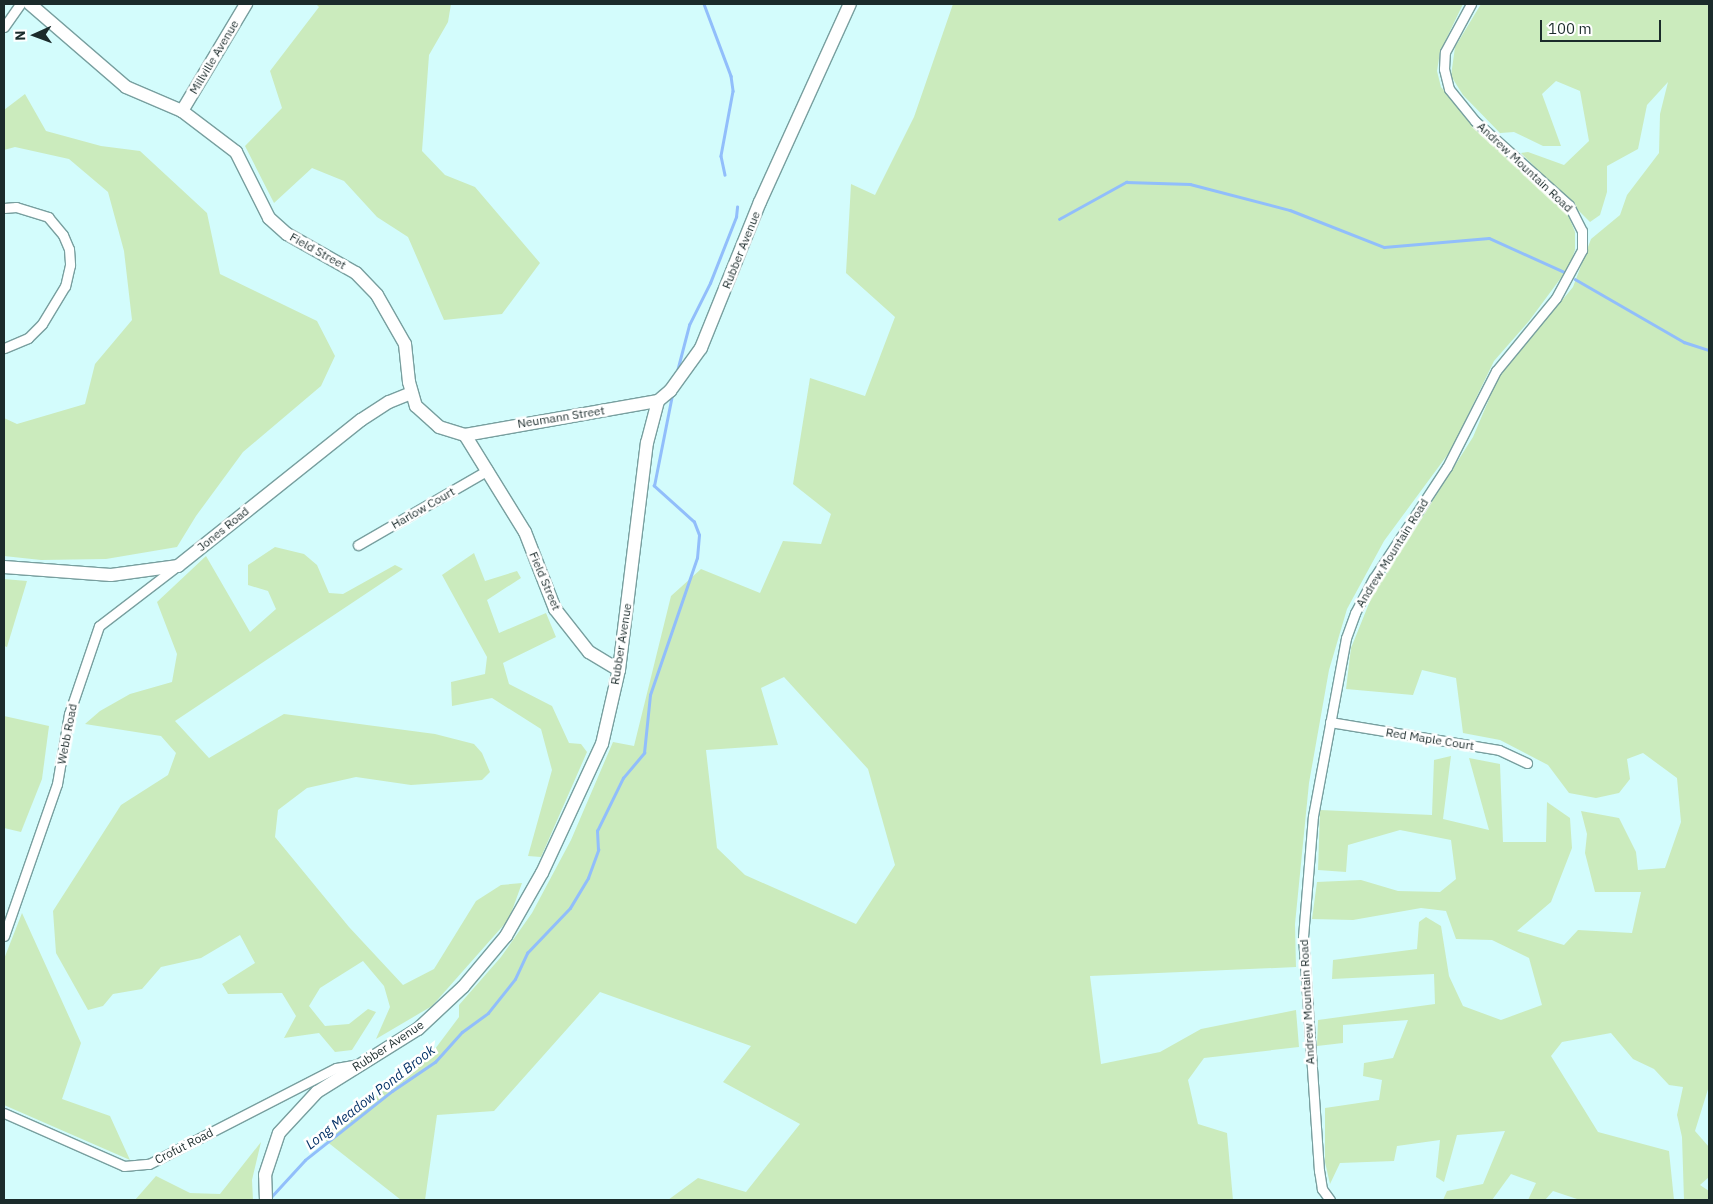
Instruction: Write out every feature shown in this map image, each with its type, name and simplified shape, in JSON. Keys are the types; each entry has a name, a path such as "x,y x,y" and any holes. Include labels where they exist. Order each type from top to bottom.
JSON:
{"street":[{"path":"4,27 20,4"},
{"name":"Field Street","path":"30,4 126,87 182,111 236,152 269,218 287,234 356,273 377,295 405,344 412,393 416,406 430,421 465,435 525,532 555,609 589,652 619,670"},
{"name":"Millville Avenue","path":"182,111 246,4"},
{"name":"Rubber Avenue","path":"266,1197 265,1175 279,1132 317,1092 360,1063 418,1029 463,987 506,936 542,873 602,744 619,670 650,425 660,400 679,381 701,348 760,202 850,4"},
{"name":"Andrew Mountain Road","path":"1330,1200 1322,1189 1318,1171 1303,952 1312,828 1346,638 1362,599 1447,467 1499,366 1556,298 1582,250 1582,231 1569,205 1475,121 1449,89 1444,69 1445,52 1470,4"},
{"path":"4,208 16,207 48,217 63,235 69,249 70,265 65,286 42,324 28,338 4,348"},
{"name":"Jones Road","path":"178,566 338,436 381,406 412,393"},
{"name":"Neumann Street","path":"465,435 660,400"},
{"name":"Harlow Court","path":"358,546 488,470"},
{"path":"4,567 111,575 178,566"},
{"name":"Webb Road","path":"4,936 57,784 69,714 99,626 178,566"},
{"name":"Red Maple Court","path":"1330,722 1499,750 1527,763"},
{"name":"Crofut Road","path":"4,1112 124,1166 149,1164 336,1068 360,1063"}],"green space":[{"path":"316,4 451,4 448,22 429,55 422,151 445,175 475,187 540,263 502,314 444,320 408,237 377,217 344,181 312,168 274,203 245,146 282,108 270,71 319,7"},
{"path":"953,4 1463,4 1440,52 1437,71 1441,87 1475,129 1550,194 1568,214 1575,232 1575,250 1569,267 1529,321 1494,361 1451,450 1384,541 1347,609 1329,670 1309,783 1295,924 1296,967 1090,976 1101,1064 1160,1052 1201,1029 1296,1010 1299,1047 1204,1058 1188,1080 1198,1124 1227,1133 1233,1200 668,1200 698,1178 746,1192 800,1124 723,1082 751,1046 600,992 494,1111 437,1115 425,1200 401,1200 321,1137 429,1057 459,1017 459,1005 501,957 532,913 571,840 613,742 634,746 671,596 701,569 760,593 783,541 821,544 831,514 793,484 810,378 865,396 895,317 846,273 851,184 875,195 914,117","holes":["784,677 868,769 895,865 856,924 745,875 717,848 706,750 778,745 761,688"]},
{"path":"1481,4 1709,4 1709,1086 1695,1131 1709,1147 1709,1177 1700,1185 1709,1191 1709,1200 1684,1200 1682,1137 1677,1115 1683,1087 1669,1085 1654,1069 1633,1059 1611,1033 1562,1042 1551,1056 1598,1132 1669,1151 1674,1200 1580,1200 1553,1191 1545,1200 1528,1200 1536,1183 1511,1174 1492,1200 1443,1200 1447,1191 1483,1184 1505,1131 1457,1135 1444,1182 1436,1177 1440,1140 1397,1146 1394,1161 1340,1163 1330,1184 1325,1162 1325,1108 1379,1100 1382,1080 1363,1076 1364,1063 1393,1058 1408,1020 1343,1025 1343,1043 1317,1046 1318,1020 1435,1004 1434,974 1332,979 1333,960 1417,949 1419,922 1426,917 1441,926 1449,976 1463,1006 1501,1020 1542,1005 1529,958 1492,940 1456,939 1446,911 1421,908 1353,920 1312,919 1317,882 1361,880 1398,891 1440,892 1456,879 1451,840 1400,830 1348,845 1346,872 1318,870 1320,810 1432,815 1434,760 1451,756 1443,819 1489,830 1469,758 1500,764 1503,842 1546,842 1547,802 1570,818 1572,848 1551,902 1517,931 1564,945 1578,930 1632,933 1641,892 1595,892 1585,853 1587,834 1581,811 1619,818 1636,852 1638,870 1665,868 1681,822 1677,778 1643,753 1627,759 1630,779 1619,793 1596,798 1569,793 1548,765 1500,740 1463,733 1456,678 1422,670 1413,695 1346,689 1351,648 1372,596 1473,437 1498,378 1573,287 1591,239 1620,215 1627,195 1659,153 1660,114 1668,82 1647,105 1638,149 1607,166 1607,192 1600,215 1590,222 1521,153 1528,152 1564,165 1589,141 1580,91 1556,81 1542,94 1561,146 1543,146 1514,132 1500,133 1463,95 1451,76 1455,47"},
{"path":"25,94 46,131 101,146 140,151 207,213 220,274 317,321 335,356 321,386 243,452 196,516 177,547 106,559 41,560 4,556 4,418 17,424 85,404 95,364 132,320 124,251 108,192 69,159 15,147 4,150 4,110"},
{"path":"275,547 304,554 317,565 329,593 343,594 395,565 403,569 175,721 209,758 284,714 435,734 474,744 482,753 490,772 482,780 411,785 356,777 307,788 278,810 275,837 349,927 403,985 434,969 476,901 501,885 522,883 509,919 432,1006 376,1039 390,1007 384,986 363,961 320,988 309,1006 325,1026 349,1024 368,1009 376,1012 352,1050 335,1052 319,1033 284,1038 296,1016 282,993 228,994 222,984 255,963 240,935 201,958 161,967 142,989 113,994 103,1006 88,1010 56,953 53,911 121,805 168,775 176,753 161,736 85,724 100,711 130,694 172,682 177,654 157,602 206,556 250,632 276,609 268,591 248,585 248,565"},
{"path":"474,553 485,581 517,571 521,578 487,600 499,633 546,613 556,637 503,663 509,684 552,706 569,743 581,744 587,752 541,857 528,856 552,770 541,729 492,698 452,706 451,682 485,674 487,657 442,575"},
{"path":"4,579 27,581 7,647 4,646"},
{"path":"4,716 49,726 42,779 21,832 4,828"},
{"path":"22,913 81,1043 62,1099 110,1116 130,1160 4,1105 4,959"},
{"path":"261,1142 252,1180 253,1200 135,1200 156,1176 190,1193 220,1194"}],"waterway":[{"name":"Long Meadow Pond Brook","path":"704,4 731,76 733,91 721,156 725,175"},
{"path":"1059,219 1126,182 1190,184 1290,210 1384,247 1489,238 1567,273"},
{"name":"Long Meadow Pond Brook","path":"676,375 689,325 710,283 736,217 737,207"},
{"path":"1575,279 1684,342 1709,350"},
{"name":"Long Meadow Pond Brook","path":"271,1197 305,1160 392,1091 435,1062 462,1032 488,1013 515,979 527,953 570,908 588,878 598,850 597,831 623,778 644,753 650,695 697,558 699,535 694,522 654,486 672,395"}]}
